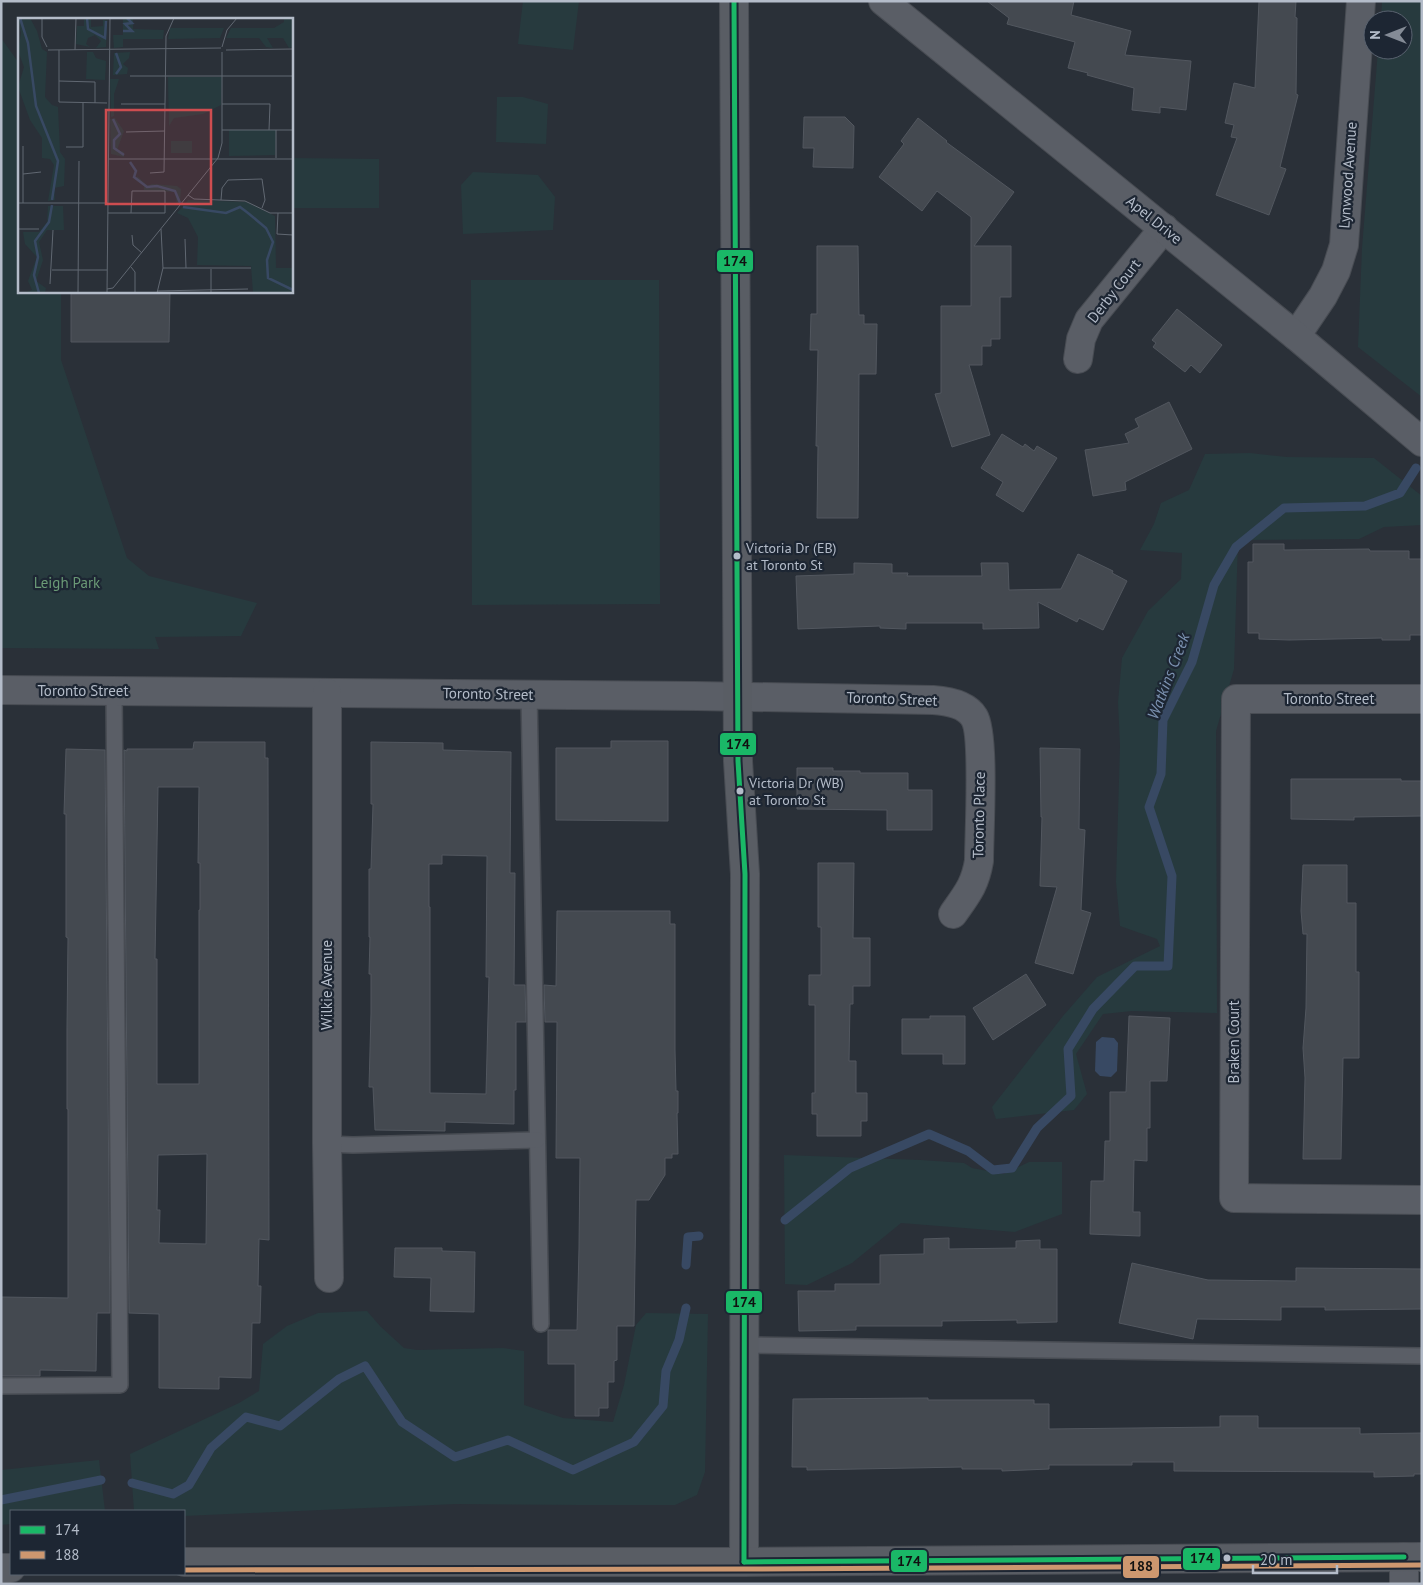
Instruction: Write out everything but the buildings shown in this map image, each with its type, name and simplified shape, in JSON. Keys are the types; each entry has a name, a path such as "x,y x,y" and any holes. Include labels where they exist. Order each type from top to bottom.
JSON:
{"main road":[{"path":"734,1 738,761 745,874 744,1562"},
{"path":"185,1562 744,1562 1413,1557"}],"street":[{"name":"Apel Drive","path":"883,1 1164,228 1422,442"},
{"name":"Lynwood Avenue","path":"1296,336 1323,296 1336,271 1344,245 1361,1"},
{"name":"Derby Court","path":"1078,359 1081,339 1089,320 1164,228"},
{"name":"Toronto Street","path":"1,690 738,696 934,700 951,702 971,712"},
{"name":"Wilkie Avenue","path":"327,692 327,1144 329,1278"},
{"name":"Toronto Street","path":"1236,699 1422,699"},
{"name":"Braken Court","path":"1236,699 1234,1198 1422,1200"},
{"name":"Toronto Place","path":"953,914 970,890 976,876 979,861 980,752 978,724 971,712"},
{"path":"1404,1584 1413,1557"}],"lane":[{"path":"1,1386 120,1385 114,691"},
{"path":"529,694 540,1324"},
{"path":"327,1144 537,1140"},
{"path":"744,1344 1422,1356"}],"green space":[{"path":"523,1 579,1 573,50 518,44"},
{"path":"1382,1 1422,1 1422,397 1358,347 1362,248 1377,60 1413,60 1413,10 1382,10"},
{"name":"Leigh Park","path":"1,38 18,62 18,292 61,292 61,360 127,558 149,576 257,603 241,636 155,637 159,649 1,648"},
{"path":"497,97 523,97 548,104 546,144 496,142"},
{"path":"292,158 379,159 379,208 292,208"},
{"path":"473,172 538,175 555,197 553,230 463,234 461,185"},
{"path":"471,280 659,280 660,604 472,605"},
{"path":"1250,453 1287,457 1374,458 1422,496 1422,525 1384,527 1359,539 1238,540 1234,669 1216,731 1217,1013 1132,1011 1103,1014 1076,1054 1087,1094 1074,1110 996,1119 992,1107 1063,1016 1097,977 1160,946 1157,939 1120,926 1116,882 1120,746 1118,702 1122,658 1148,611 1181,579 1182,553 1140,550 1154,524 1161,503 1189,490 1205,454"},
{"path":"784,1155 964,1163 972,1168 1004,1174 1029,1162 1062,1162 1062,1214 1015,1232 901,1223 852,1263 807,1285 785,1284"},
{"path":"367,1311 404,1348 417,1350 503,1348 524,1351 524,1405 563,1418 613,1422 624,1385 636,1325 646,1313 708,1314 705,1472 697,1495 675,1505 456,1504 185,1516 185,1510 134,1510 130,1454 239,1403 259,1391 263,1344 287,1326 318,1313"},
{"path":"99,1460 105,1510 10,1510 10,1524 1,1525 1,1470"}],"water":[{"path":"1102,1037 1114,1038 1118,1043 1117,1071 1111,1077 1100,1076 1095,1071 1096,1042"}],"waterway":[{"name":"Watkins Creek","path":"785,1220 850,1168 929,1134 968,1151 993,1170 1012,1168 1037,1128 1071,1096 1068,1049 1093,1009 1135,966 1168,966 1172,876 1149,807 1161,774 1163,720 1192,662 1214,585 1236,547 1284,508 1365,506 1400,493 1416,468"},
{"name":"Watkins Creek","path":"686,1265 688,1237 699,1236"},
{"name":"Watkins Creek","path":"132,1483 173,1494 189,1485 211,1448 246,1417 280,1426 339,1379 365,1366 402,1422 455,1457 508,1440 573,1470 634,1442 663,1406 666,1371 679,1340 686,1308"},
{"name":"Watkins Creek","path":"1,1500 101,1480"}],"transit line":[{"name":"174","path":"734,1 738,761 745,874 744,1562"},
{"name":"174","path":"744,1562 1404,1557"},
{"name":"188","path":"185,1570 1422,1565"}],"place":[{"name":"Victoria Dr (EB) at Toronto St","path":"737,556"},
{"name":"Victoria Dr (WB) at Toronto St","path":"740,791"}]}
